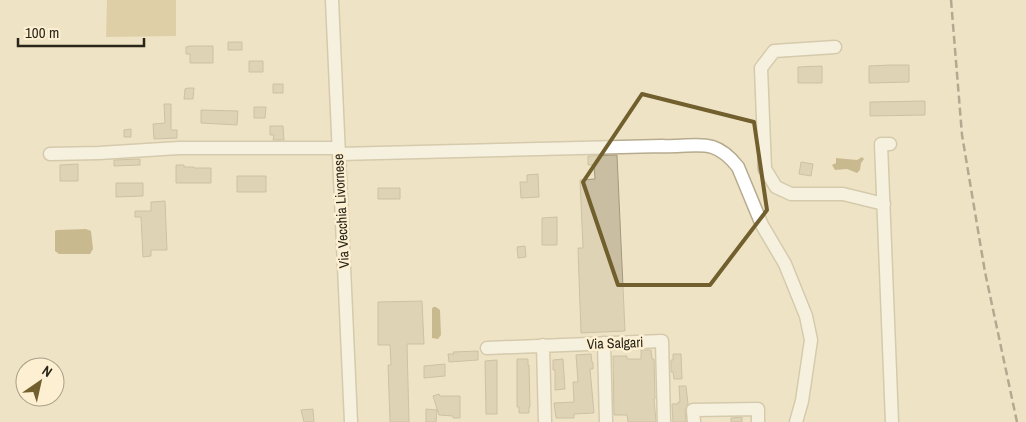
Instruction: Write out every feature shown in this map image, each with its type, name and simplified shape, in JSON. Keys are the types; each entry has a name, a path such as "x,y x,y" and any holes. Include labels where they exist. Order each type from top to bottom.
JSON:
{"street":[{"name":"Via Vecchia Livornese","path":"332,0 351,422"},
{"path":"835,47 774,51 761,68 765,170 776,187 791,194 843,194 884,204"},
{"path":"890,144 881,144 892,422"},
{"path":"50,154 179,148 339,151 704,145 717,147 738,167 762,225 785,264 806,316 810,340 802,401 796,422"},
{"name":"Via Salgari","path":"486,348 662,341 664,422"},
{"path":"604,343 606,422"},
{"path":"543,345 546,422"},
{"path":"694,422 693,410 758,409 758,422"}],"highlighted area":[{"path":"642,94 754,122 767,210 710,285 618,285 583,182"}],"shaded area":[{"path":"107,0 176,0 176,36 106,37"},
{"path":"862,157 864,159 857,173 847,169 835,170 832,165 836,163 836,158 857,160"},
{"path":"86,229 91,231 93,249 90,254 59,254 55,251 55,231"},
{"path":"433,307 440,310 441,335 438,339 432,338"}],"building":[{"path":"228,42 242,42 242,50 228,50"},
{"path":"213,46 213,63 190,63 190,54 186,54 186,47"},
{"path":"249,61 263,61 263,72 249,72"},
{"path":"909,65 909,82 869,83 869,66"},
{"path":"822,66 822,83 798,83 798,67"},
{"path":"273,84 283,84 283,93 273,93"},
{"path":"194,88 193,99 184,99 185,89"},
{"path":"925,101 925,115 870,116 870,102"},
{"path":"164,104 171,104 171,130 177,130 177,138 154,139 153,124 165,123"},
{"path":"254,107 266,107 265,118 254,118"},
{"path":"201,110 238,111 237,125 201,123"},
{"path":"270,126 283,126 284,140 273,140 274,135 270,135"},
{"path":"131,129 131,137 124,137 124,130"},
{"path":"617,155 625,331 581,333 578,248 583,248 580,180 595,179 594,165 588,165 588,156"},
{"path":"140,159 140,165 114,166 114,160"},
{"path":"801,162 813,164 811,176 799,174"},
{"path":"78,164 78,181 60,181 60,165"},
{"path":"176,165 211,168 211,183 176,183"},
{"path":"538,174 539,197 521,198 520,182 527,182 527,175"},
{"path":"237,176 266,176 266,192 237,192"},
{"path":"116,183 143,183 143,196 116,197"},
{"path":"378,188 400,188 400,199 378,199"},
{"path":"165,201 167,250 151,250 151,256 143,257 141,217 135,217 135,211 151,211 151,202"},
{"path":"557,217 557,245 542,245 542,218"},
{"path":"525,246 526,257 518,258 517,247"},
{"path":"422,301 424,344 407,344 409,422 390,422 388,365 391,365 390,345 378,345 378,302"},
{"path":"641,350 651,350 652,359 654,359 656,422 628,422 627,415 614,415 613,356 641,359"},
{"path":"478,351 478,360 449,362 448,354 454,354 453,352"},
{"path":"591,354 593,369 590,369 594,413 574,414 574,418 556,418 554,403 574,402 573,382 578,382 576,355"},
{"path":"673,354 681,354 682,379 674,379 673,372 671,372"},
{"path":"517,359 528,359 529,413 519,413 519,407 517,407"},
{"path":"563,359 565,389 555,390 553,360"},
{"path":"497,360 497,414 486,414 485,361"},
{"path":"445,364 445,376 424,378 424,366"},
{"path":"679,386 686,386 688,404 685,410 686,422 673,422 672,404 680,402"},
{"path":"439,394 440,396 460,396 460,418 439,415 433,396"},
{"path":"313,409 314,422 304,422 301,410"},
{"path":"426,409 437,410 436,422 426,422"},
{"path":"742,417 742,422 731,422 731,418"}],"railway":[{"path":"951,0 962,135 985,272 1017,422"}]}
